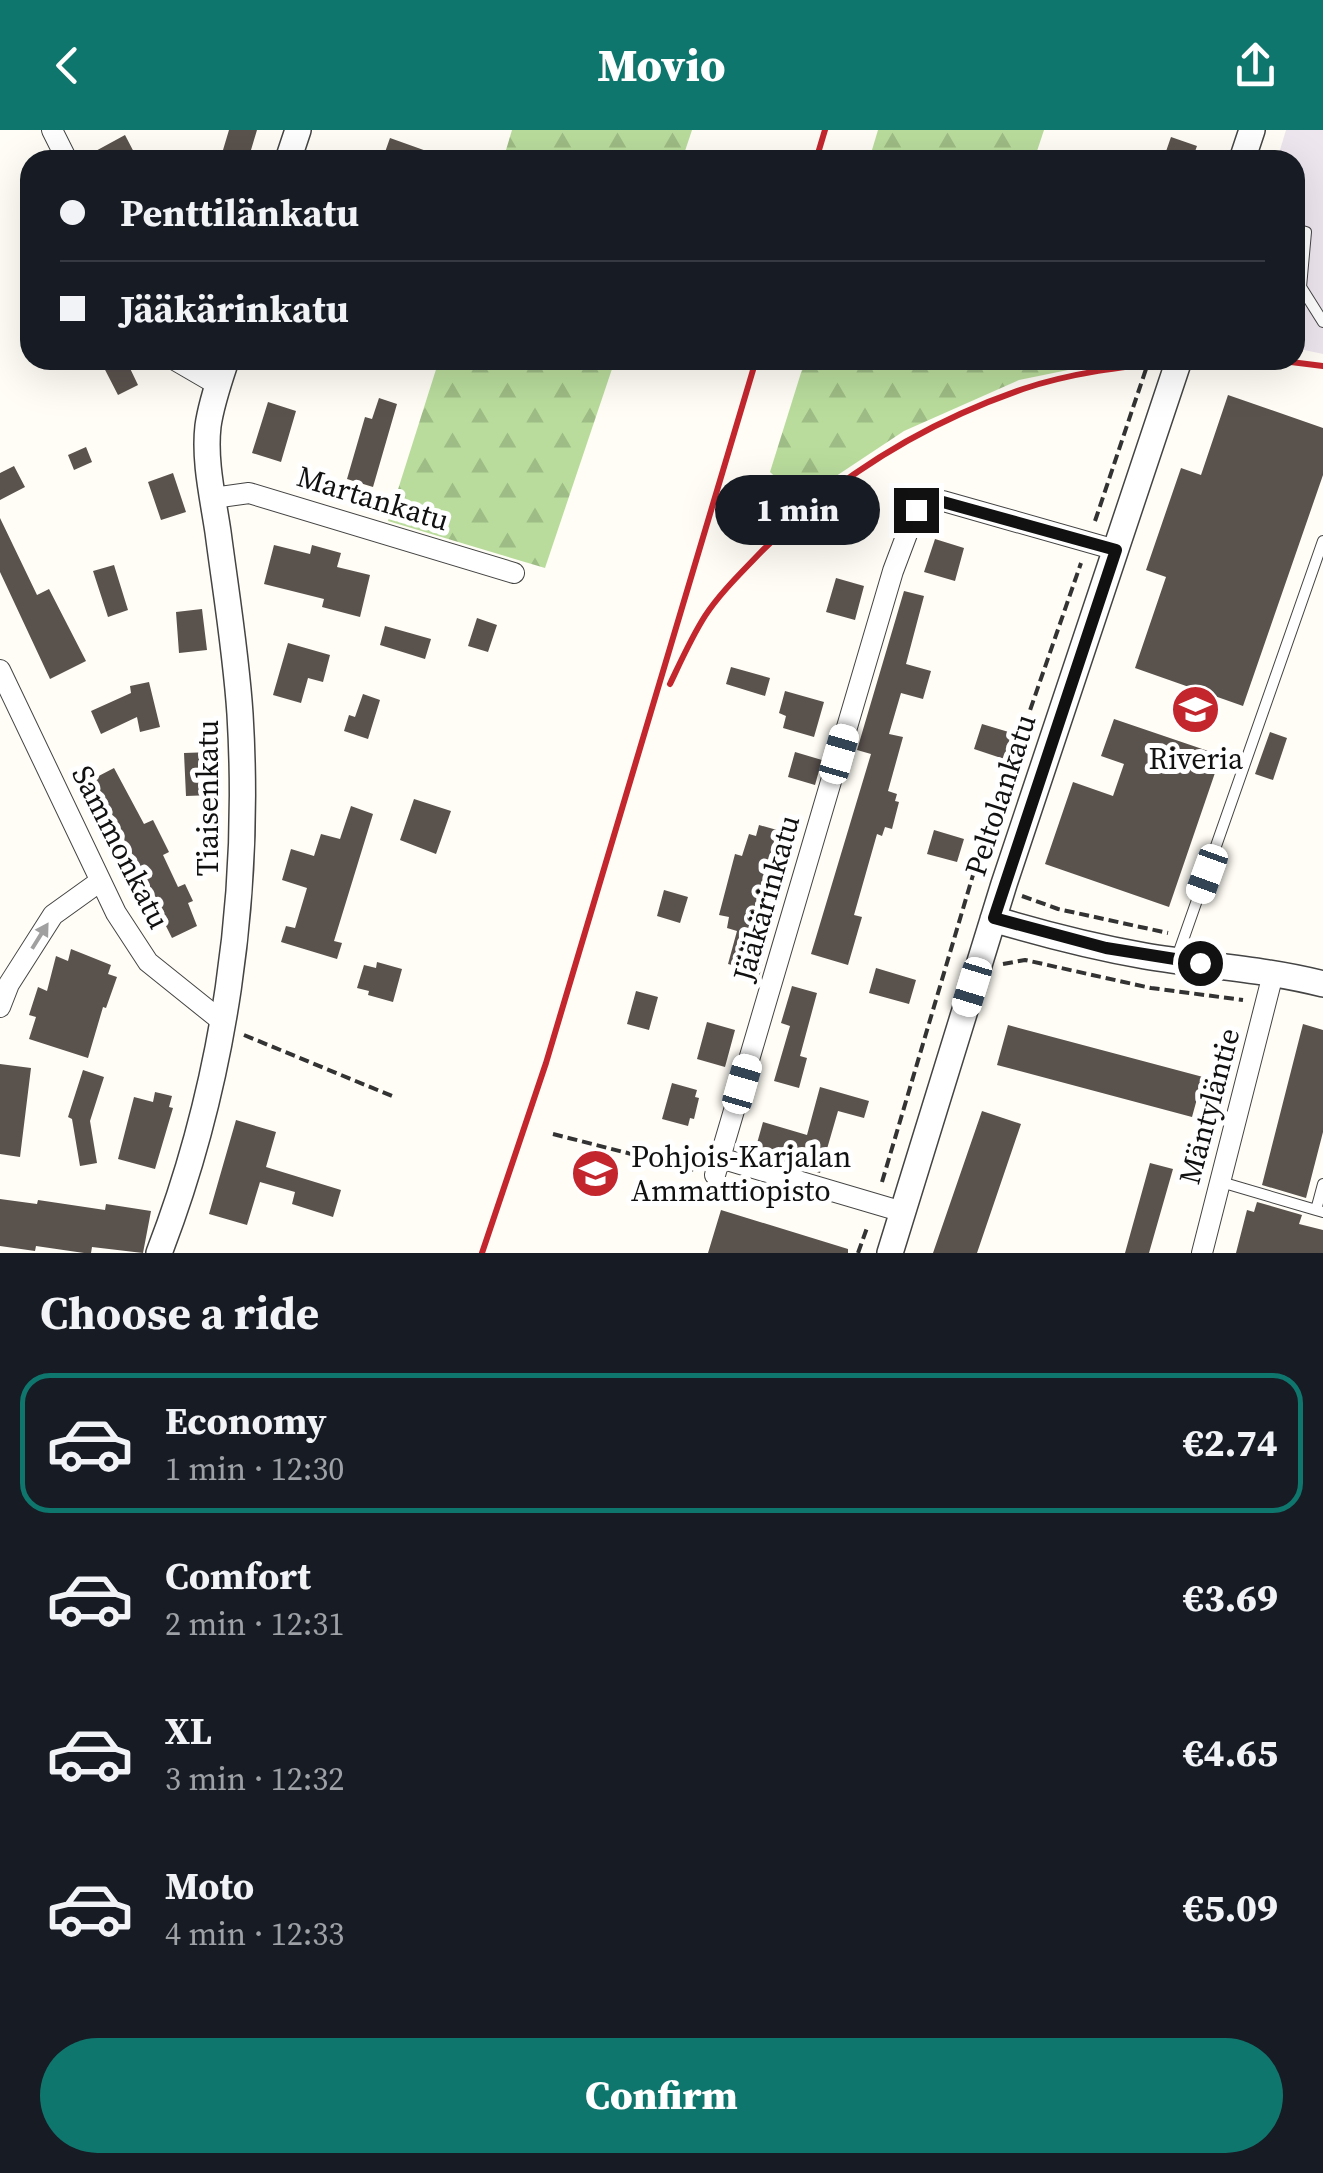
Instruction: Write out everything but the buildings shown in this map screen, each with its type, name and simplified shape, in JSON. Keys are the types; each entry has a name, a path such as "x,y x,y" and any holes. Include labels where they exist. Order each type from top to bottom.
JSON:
{"street":[{"path":"192,370 218,385"},
{"name":"Tiaisenkatu","path":"160,1253 232,1028 242,806 240,713 208,428 223,370"},
{"name":"Peltolankatu","path":"890,1253 980,961 1176,370"},
{"name":"Martankatu","path":"213,498 249,493 514,573"},
{"name":"Jääkärinkatu","path":"718,1166 887,590 916,510 943,502 1116,550"},
{"name":"Sammonkatu","path":"0,670 99,882 148,962 232,1028"},
{"path":"0,1007 53,915 99,882"},
{"path":"994,918 1052,936 1323,984"},
{"name":"Mäntyläntie","path":"1202,1253 1273,974"},
{"path":"718,1166 903,1212"}],"lane":[{"path":"1305,293 1323,322"},
{"path":"1176,960 1323,542"},
{"path":"1220,1182 1319,1211 1323,1184"}],"path":[{"path":"858,1253 916,1074 950,952 1147,370"},
{"path":"950,952 999,964 1025,960 1151,988 1267,1002"},
{"path":"232,1028 392,1096"},
{"path":"553,1134 718,1166"}],"shaded area":[{"path":"1286,130 1323,130 1323,354 1305,350 1305,150 1280,150"}],"green space":[{"path":"512,130 692,130 685,150 506,150"},
{"path":"878,130 1044,130 1037,150 872,150"},
{"path":"436,370 612,370 545,568 388,521"},
{"path":"802,370 1068,370 1019,380 904,431 800,500 770,472"}],"railway":[{"path":"819,150 825,130"},
{"path":"1305,364 1323,366"},
{"path":"482,1253 546,1063 753,370"},
{"path":"670,684 700,624 731,583 818,501 882,456 951,419 1023,389 1104,370"}],"place":[{"name":"Riveria","path":"1196,709"},
{"name":"Pohjois-Karjalan Ammattiopisto","path":"596,1173"}],"route":[{"path":"916,510 943,502 1116,550 994,918 1106,948 1200,963"}]}
